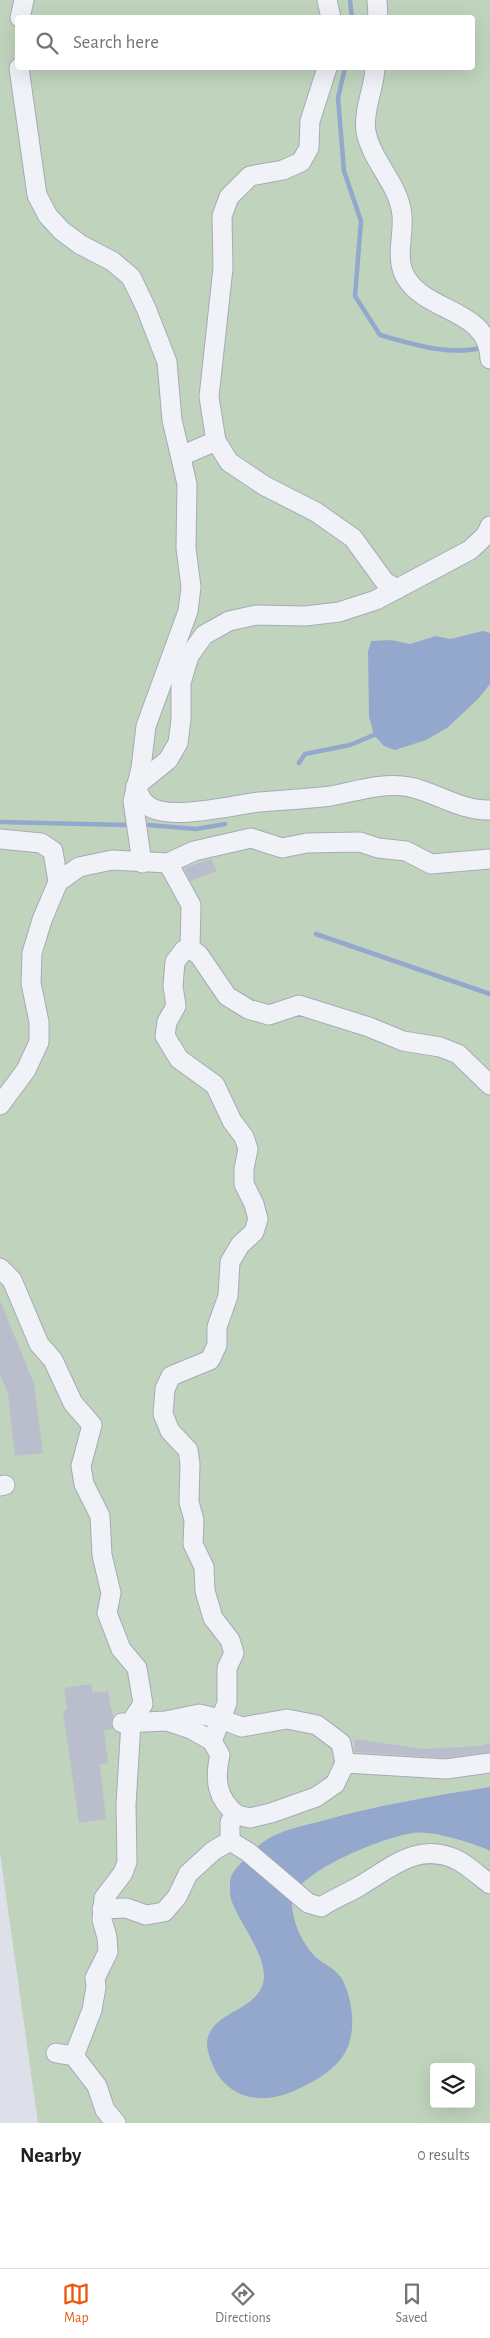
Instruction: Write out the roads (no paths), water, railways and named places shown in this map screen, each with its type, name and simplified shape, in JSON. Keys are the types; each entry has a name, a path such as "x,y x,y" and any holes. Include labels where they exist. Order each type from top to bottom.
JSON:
{"lane":[{"path":"21,15 24,0"},
{"path":"327,0 330,15"},
{"path":"377,0 378,15"},
{"path":"19,70 36,195 48,216 62,231 81,245 112,261 131,278 146,308 167,362 172,420 187,484 186,548 191,587 188,611 146,726 133,812 142,863"},
{"path":"326,70 310,121 309,148 301,162 283,170 250,176 229,197 222,216 223,268 209,397 216,441 230,462 265,486 316,512 353,538 386,582 397,589"},
{"path":"375,70 366,130 373,153 394,188 402,215 400,246 404,274 417,293 475,323 490,346 490,359"},
{"path":"181,456 216,441"},
{"path":"136,786 168,760 178,743 181,719 181,683 189,656 204,635 229,622 256,615 304,616 339,612 376,600 470,550 486,535 490,526"},
{"path":"136,786 140,798 148,807 170,813 209,811 257,803 330,796 380,786 409,787 468,808 490,810"},
{"path":"58,882 80,867 112,860 168,863 194,851 251,838 282,848 307,843 360,842 378,848 406,851 431,864 490,859"},
{"path":"0,839 41,843 53,851 58,882 42,920 32,953 31,983 39,1022 39,1042 26,1070 0,1105"},
{"path":"168,863 191,905 190,948"},
{"path":"190,948 199,955 227,996 248,1009 269,1015 299,1005 368,1027 403,1041 440,1047 458,1054 490,1085"},
{"path":"190,948 184,950 175,962 173,986 176,1006 167,1022 165,1036 179,1059 215,1085 232,1122 244,1137 248,1149 244,1169 244,1184 254,1204 258,1219 254,1232 240,1245 230,1262 228,1296 217,1327 217,1345 210,1360 172,1376 165,1388 163,1414 170,1432 188,1450 190,1464 189,1502 194,1520 193,1544 204,1568 205,1592 213,1618 230,1640 234,1653 226,1668 226,1703 212,1741"},
{"path":"0,1268 12,1280 39,1344 53,1360 73,1403 92,1425 81,1466 84,1484 100,1516 102,1556 111,1593 107,1613 121,1649 137,1668 143,1704 126,1723 127,1862 123,1873 104,1898 102,1920 107,1936 108,1952 95,1978 96,1987 92,2010 65,2055 97,2086 105,2110 116,2123"},
{"path":"126,1723 166,1721 198,1714 220,1718 242,1727 287,1719 318,1725 341,1743 345,1763 335,1784 316,1797 250,1818 237,1815 228,1808 218,1791 216,1771 220,1755 212,1741 192,1729 166,1721"},
{"path":"345,1763 446,1769 490,1763"},
{"path":"230,1841 230,1822 237,1815"},
{"path":"102,1910 126,1908 146,1915 164,1912 177,1897 188,1874 213,1851 230,1841"},
{"path":"230,1841 248,1852 308,1903 321,1907 338,1896 357,1888 393,1864 417,1854 436,1854 459,1861 490,1884"}],"water":[{"path":"483,631 490,633 490,684 478,699 447,728 426,740 395,750 384,746 374,735 369,717 368,652 371,641 391,640 410,644 436,636 450,639"},
{"path":"490,1787 490,1851 452,1838 430,1833 413,1833 383,1841 343,1857 308,1879 296,1891 292,1902 294,1919 305,1944 316,1957 338,1974 346,1988 352,2020 350,2042 340,2060 331,2070 296,2090 269,2098 256,2098 233,2090 216,2072 210,2058 207,2039 215,2025 254,1998 263,1983 264,1973 258,1952 231,1899 230,1880 238,1866 271,1837 290,1829 343,1815 427,1797"}],"waterway":[{"path":"350,0 352,15"},
{"path":"345,70 338,98 344,171 361,221 355,296 380,335 445,350 458,351 484,347"},
{"path":"299,763 305,754 350,745 374,735"},
{"path":"0,822 126,825"},
{"path":"149,825 196,829 225,824"},
{"path":"316,934 490,994"}]}
